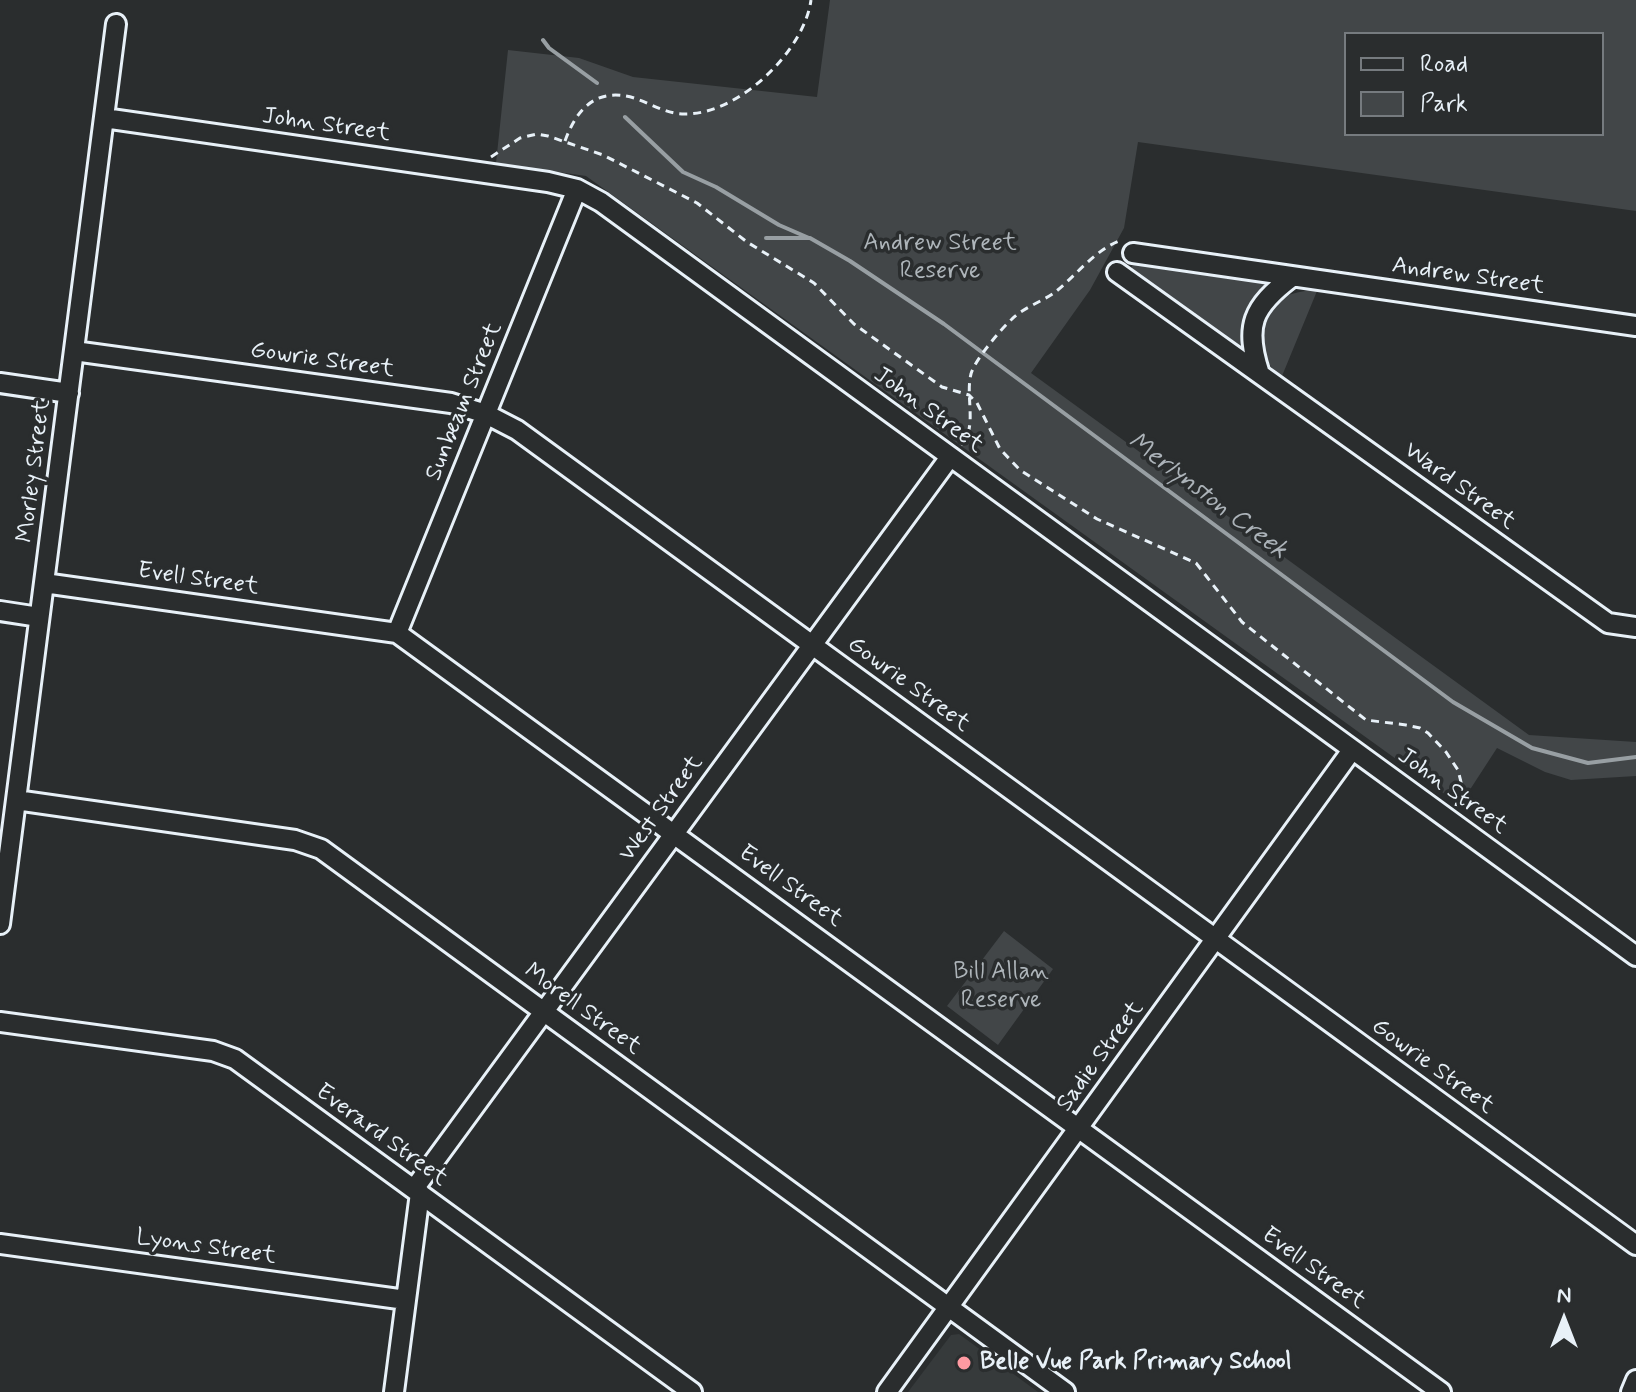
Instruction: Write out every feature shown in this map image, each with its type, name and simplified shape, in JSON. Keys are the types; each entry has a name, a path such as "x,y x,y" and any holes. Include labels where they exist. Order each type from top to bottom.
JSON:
{"street":[{"name":"Morley Street","path":"0,924 5,839 16,800 116,24"},
{"name":"John Street","path":"104,118 501,175 577,189 601,202 1636,956"},
{"name":"Sunbeam Street","path":"397,633 577,189"},
{"name":"Andrew Street","path":"1129,246 1292,277 1636,326"},
{"name":"Ward Street","path":"1117,272 1608,623 1636,627"},
{"path":"1260,374 1251,348 1255,314 1274,291 1292,277"},
{"name":"Gowrie Street","path":"74,351 451,403 486,414 517,430 1636,1245"},
{"path":"0,383 69,393"},
{"name":"West Street","path":"394,1392 417,1191 544,1011 950,457"},
{"name":"Evell Street","path":"44,583 397,633 1441,1392"},
{"path":"0,611 39,617"},
{"name":"Sadie Street","path":"887,1392 1352,750"},
{"name":"Morell Street","path":"16,800 311,844 1065,1392"},
{"name":"Everard Street","path":"0,1022 225,1054 692,1392"},
{"name":"Lyons Street","path":"0,1244 406,1300"},
{"path":"1631,1392 1636,1380"}],"path":[{"path":"565,141 573,120 598,98 614,95 633,98 664,111 686,114 711,110 737,99 761,80 797,40 804,28 811,0"},
{"path":"486,157 501,152 520,138 537,134 603,155 697,203 747,242 814,283 854,324 942,387 969,395 977,403 1000,449 1020,470 1097,519 1196,563 1242,622 1366,720 1406,725 1428,733 1446,752 1458,770 1461,782 1459,799 1448,819"},
{"path":"950,457 970,432 971,372 1012,318 1054,293 1107,248 1129,246"}],"shaded area":[{"name":"Belle Vue Park Primary School","path":"959,1334 1038,1392 908,1392 951,1335"}],"green space":[{"name":"Andrew Street Reserve","path":"830,0 1636,0 1636,211 1138,142 1124,228 1090,290 1031,373 1529,735 1636,742 1636,776 1571,780 1545,772 1497,748 1460,805 586,176 496,163 508,50 579,58 633,77 817,97"},
{"path":"1142,262 1258,277 1265,281 1247,314 1239,347 1232,347 1132,273 1132,266"},
{"path":"1310,290 1317,291 1282,376 1273,369 1263,350 1266,317 1280,300"},
{"name":"Bill Allan Reserve","path":"1004,931 1053,969 998,1045 947,1006"}],"waterway":[{"path":"543,40 549,48 597,83"},
{"path":"625,117 683,172 716,187 779,225 809,238"},
{"name":"Merlynston Creek","path":"766,238 810,238 944,324 1453,702 1532,748 1588,763 1636,757"}],"place":[{"name":"Belle Vue Park Primary School","path":"964,1363"}]}
